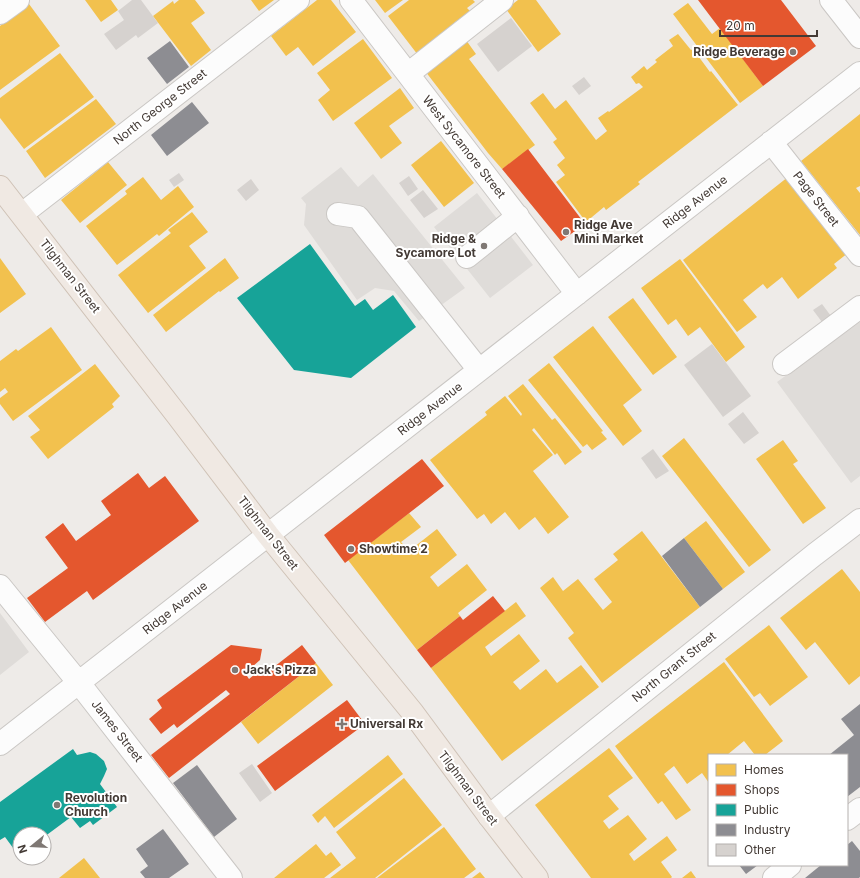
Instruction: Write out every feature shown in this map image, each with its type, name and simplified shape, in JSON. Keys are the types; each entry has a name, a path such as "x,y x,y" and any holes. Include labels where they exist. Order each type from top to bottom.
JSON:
{"main road":[{"name":"Tilghman Street","path":"0,187 268,535 412,713 537,878"}],"street":[{"path":"0,13 18,0"},
{"name":"North George Street","path":"22,214 298,0"},
{"name":"West Sycamore Street","path":"352,0 577,294"},
{"path":"408,74 502,0"},
{"path":"831,0 860,37"},
{"name":"Ridge Avenue","path":"0,744 860,73"},
{"name":"Page Street","path":"771,142 860,255"},
{"path":"338,214 358,217 479,370"},
{"path":"467,257 518,216"},
{"path":"784,364 860,307"},
{"name":"North Grant Street","path":"489,816 814,555 860,520"},
{"name":"James Street","path":"0,586 79,683 231,878"},
{"path":"848,818 860,809"},
{"path":"774,878 789,866"}],"shaded area":[{"path":"341,167 358,187 373,174 465,288 419,321 394,291 375,288 357,300 304,225 306,204 301,198"},
{"name":"Ridge & Sycamore Lot","path":"477,193 533,265 490,298 434,227"},
{"path":"860,322 860,476 851,483 777,382"},
{"path":"0,613 29,652 0,675"}],"building: Homes":[{"path":"85,0 111,0 118,10 101,22"},
{"path":"179,0 195,0 205,13 191,23 211,50 191,66 153,16 173,1 174,4"},
{"path":"251,0 274,0 259,11"},
{"path":"317,0 331,0 356,32 313,66 298,47 286,56 271,36"},
{"path":"375,0 403,0 385,13"},
{"path":"409,0 473,0 475,2 467,8 470,11 454,23 459,30 421,59 388,16"},
{"path":"518,0 536,0 561,34 538,52 506,9"},
{"path":"688,3 712,34 720,28 763,86 740,103 673,14"},
{"path":"29,4 60,46 0,90 0,26"},
{"path":"678,34 691,50 693,49 738,105 638,182 640,184 606,210 604,207 586,222 556,182 565,175 557,165 565,158 553,142 557,139 530,103 543,93 555,109 566,100 596,140 607,131 598,118 608,111 609,112 643,87 639,83 636,84 631,77 644,66 647,70 657,62 655,60 673,46 669,40"},
{"path":"363,39 392,78 333,121 318,100 330,90 317,73"},
{"path":"466,40 476,54 469,59 535,145 502,169 422,67"},
{"path":"60,53 94,97 24,149 0,118 0,98"},
{"path":"400,88 414,108 389,126 402,143 381,159 354,123"},
{"path":"96,99 116,124 45,178 26,151"},
{"path":"860,114 860,186 856,188 860,193 860,235 801,161"},
{"path":"441,141 474,183 444,207 411,165"},
{"path":"108,162 127,185 80,223 61,200"},
{"path":"793,173 853,249 834,264 837,268 798,299 782,277 767,289 763,284 743,300 757,317 737,332 683,260"},
{"path":"143,177 161,200 178,186 194,207 159,236 157,234 117,265 86,226 127,194 125,191"},
{"path":"192,212 208,232 189,246 206,268 148,313 118,275 171,233 168,230"},
{"path":"0,258 26,294 0,313"},
{"path":"225,258 239,278 220,292 219,291 166,332 153,315"},
{"path":"680,259 745,347 726,362 700,327 688,336 676,319 668,325 641,288"},
{"path":"633,298 677,357 653,375 608,317"},
{"path":"593,326 642,390 623,405 642,431 623,446 553,357"},
{"path":"51,327 82,370 13,421 0,404 0,398 8,392 5,388 0,392 0,361 16,349 18,351"},
{"path":"549,363 603,431 601,432 607,439 592,450 587,444 583,447 528,380"},
{"path":"95,364 120,396 112,404 114,407 48,459 30,437 40,430 28,416"},
{"path":"523,384 552,420 555,418 582,452 565,465 557,453 555,455 534,428 532,430 553,455 533,471 569,517 548,534 535,517 519,530 505,512 491,524 484,514 477,519 430,460 487,415 485,412 505,396 521,416 522,414 508,396"},
{"path":"684,438 771,550 749,567 662,456"},
{"path":"783,440 798,461 793,464 826,508 803,524 756,459"},
{"path":"409,513 421,527 401,542 409,551 437,529 457,555 430,577 438,587 467,564 487,590 458,613 460,616 417,650 348,560"},
{"path":"706,521 745,572 723,589 684,538"},
{"path":"642,531 700,607 602,683 568,638 574,633 540,588 553,577 563,591 578,579 603,610 612,602 594,579 618,560 613,554"},
{"path":"842,569 860,592 860,676 849,685 815,642 806,650 780,618"},
{"path":"516,602 526,616 485,647 491,656 519,634 540,661 513,682 520,690 546,669 557,683 581,665 599,687 502,761 431,668"},
{"path":"769,625 808,677 770,706 760,693 754,697 725,659"},
{"path":"724,662 783,741 766,754 754,754 744,741 728,754 708,754 708,782 702,773 687,784 674,766 664,774 691,810 676,820 662,801 658,804 615,746"},
{"path":"316,663 333,685 258,744 241,722"},
{"path":"609,748 633,778 608,796 619,809 603,821 609,829 628,815 647,839 629,854 634,861 667,836 677,850 661,862 672,877 671,878 591,878 535,805"},
{"path":"388,755 403,774 334,828 325,816 318,823 312,815"},
{"path":"404,778 442,825 375,878 330,878 356,858 336,832"},
{"path":"444,827 476,869 464,878 377,878"},
{"path":"316,844 326,856 331,852 341,865 324,878 274,878"},
{"path":"84,858 100,878 59,878"},
{"path":"691,871 696,878 682,878"},
{"path":"480,872 485,878 472,878"}],"building: Shops":[{"path":"698,0 781,0 816,46 763,86"},
{"path":"528,149 585,224 561,241 502,169"},
{"path":"422,459 444,486 345,563 324,535"},
{"path":"138,473 149,488 165,476 199,521 93,600 87,591 45,622 27,598 68,568 45,537 63,523 76,541 111,515 101,501"},
{"path":"493,596 505,611 431,668 417,650 460,616 463,620"},
{"path":"231,645 262,649 260,660 245,673 249,679 261,669 265,674 302,645 316,663 169,778 151,755 230,694 226,690 177,728 174,724 161,734 149,719 162,708 157,700"},
{"path":"347,700 365,724 275,791 257,766"}],"building: Public":[{"path":"310,244 355,306 365,299 373,310 393,295 416,327 351,378 294,370 237,298"},
{"name":"Revolution Church","path":"73,749 77,755 90,752 96,754 104,761 107,769 100,784 117,807 93,825 90,821 80,828 71,817 52,831 52,826 12,826 12,846 5,837 0,840 0,802"}],"building: Industry":[{"path":"170,41 189,67 167,84 147,58"},
{"path":"192,102 209,123 167,156 151,135"},
{"path":"684,538 723,589 700,607 662,556"},
{"path":"860,704 860,787 848,796 848,754 830,754 854,735 841,719"},
{"path":"197,765 237,819 214,837 173,783"},
{"path":"163,829 189,864 169,878 145,878 140,872 148,866 136,849"},
{"path":"852,841 860,851 859,878 805,878 820,866 848,866 848,844"},
{"path":"740,866 757,866 746,874"}],"building: Other":[{"path":"132,0 141,0 158,23 138,38 136,35 116,50 104,34 124,20 118,11"},
{"path":"511,18 532,46 498,72 477,44"},
{"path":"584,77 591,86 579,95 572,86"},
{"path":"179,173 184,180 174,187 169,180"},
{"path":"409,176 418,189 408,196 399,183"},
{"path":"251,179 259,190 246,201 237,190"},
{"path":"423,190 438,209 424,218 410,200"},
{"path":"822,304 831,316 822,322 813,310"},
{"path":"712,344 751,396 723,417 684,365"},
{"path":"743,412 759,433 744,444 728,424"},
{"path":"653,449 669,471 656,479 641,458"},
{"path":"252,764 272,793 260,802 239,773"}],"place":[{"name":"Ridge Beverage","path":"793,52"},
{"name":"Ridge Ave Mini Market","path":"566,232"},
{"name":"Ridge & Sycamore Lot","path":"484,246"},
{"name":"Showtime 2","path":"351,549"},
{"name":"Jack's Pizza","path":"235,670"},
{"name":"Universal Rx","path":"342,724"},
{"name":"Revolution Church","path":"57,805"}]}
